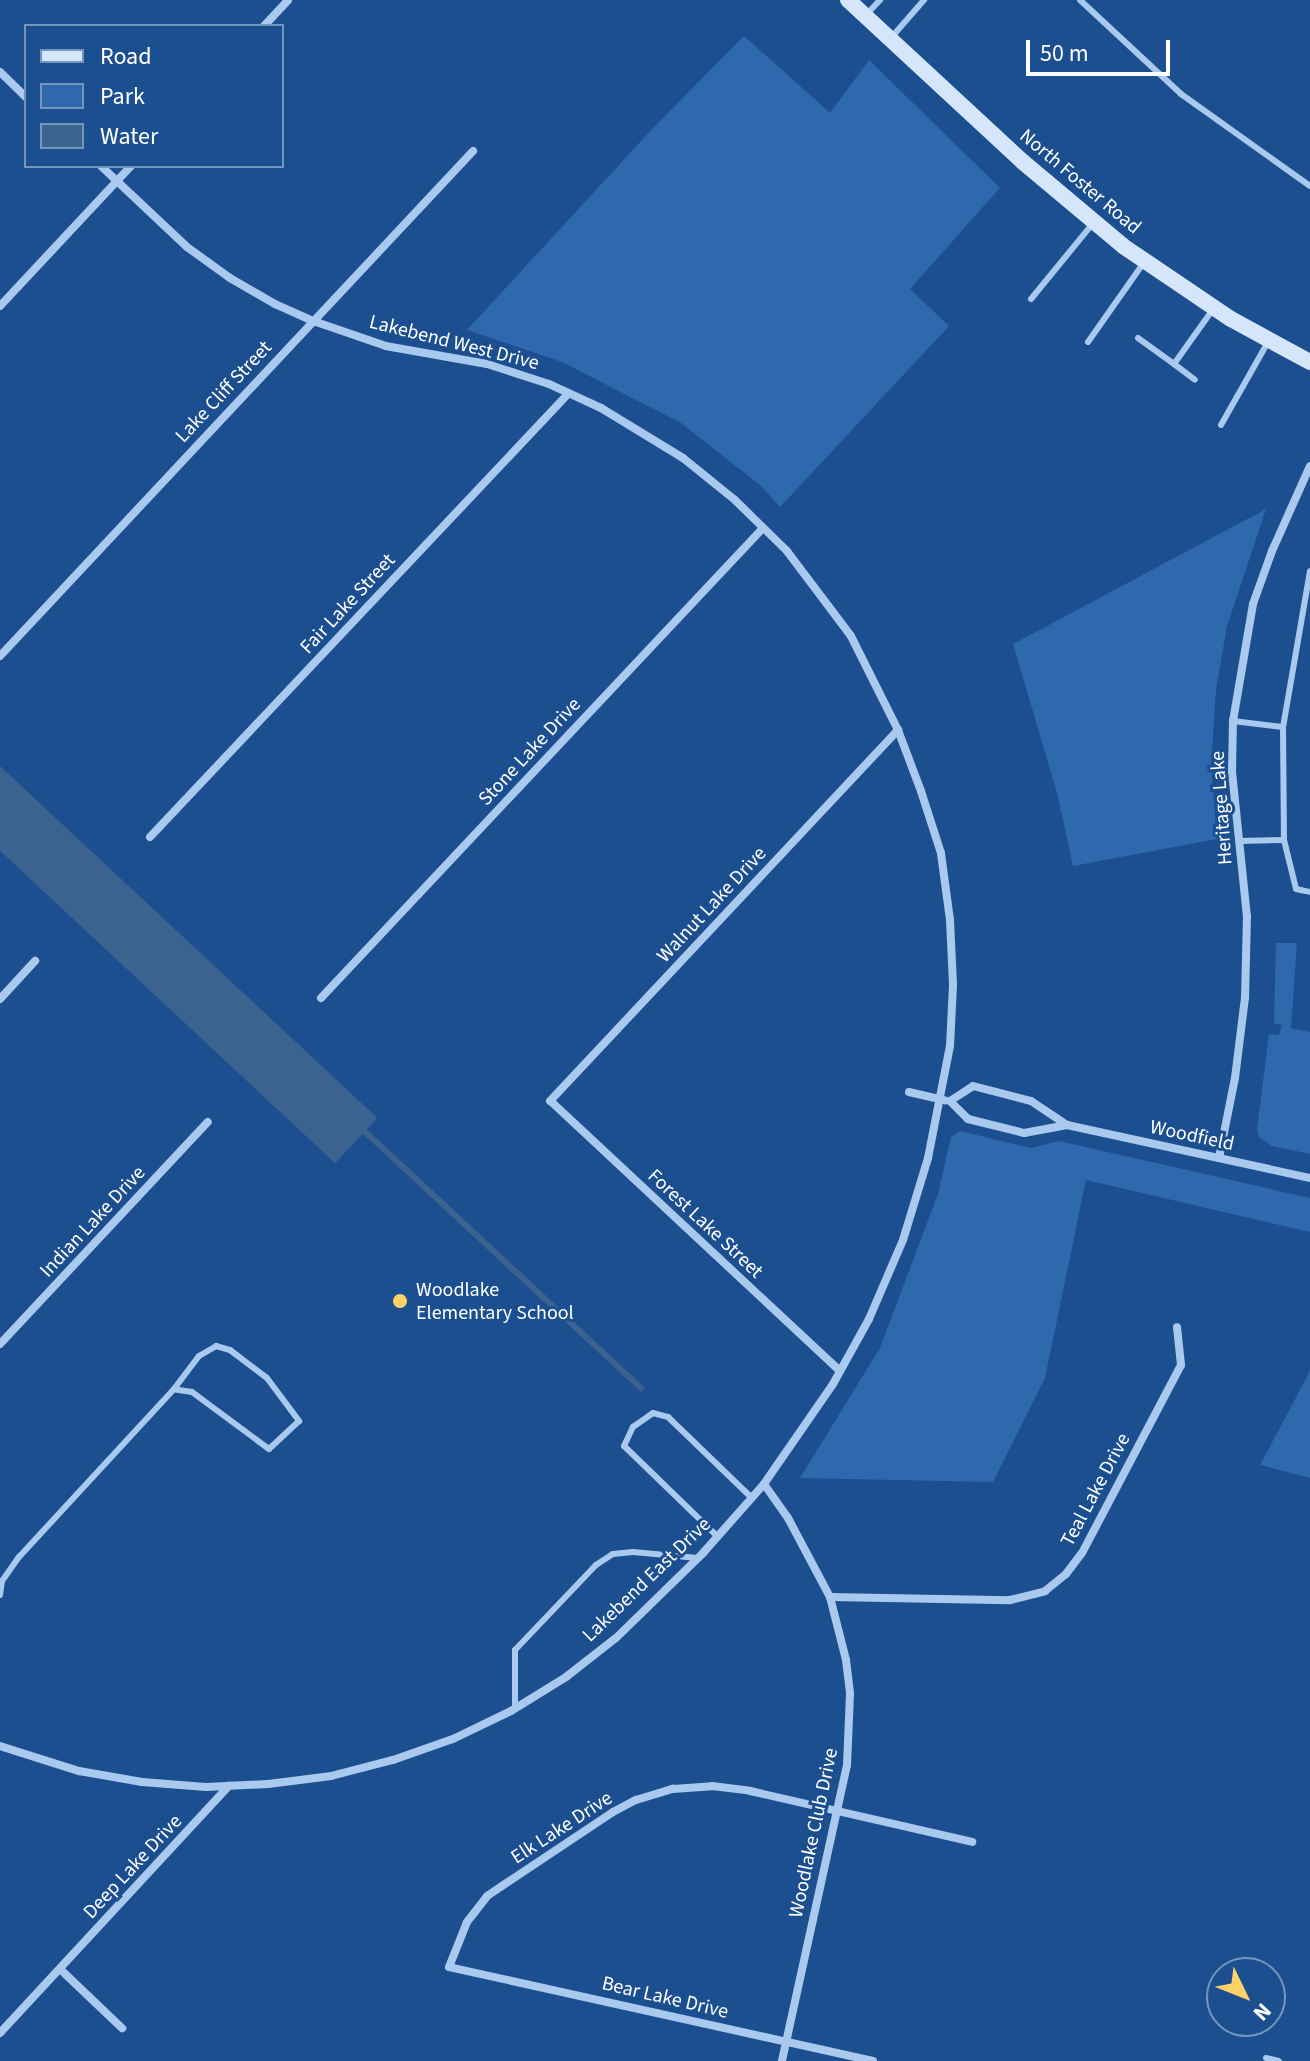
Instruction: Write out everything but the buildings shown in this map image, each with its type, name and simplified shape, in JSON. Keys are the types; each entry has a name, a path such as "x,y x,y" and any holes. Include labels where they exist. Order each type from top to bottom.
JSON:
{"main road":[{"name":"North Foster Road","path":"848,0 1023,162 1094,222 1214,308 1310,362"}],"street":[{"path":"266,24 288,0"},
{"path":"0,72 24,95"},
{"name":"Lake Cliff Street","path":"0,656 473,151"},
{"name":"Lakebend West Drive","path":"103,168 187,247 230,278 313,321 386,346 487,364 569,393 626,422 683,458 763,528 787,551 839,617 898,730 941,853 950,920 953,984 945,1100 903,1240 869,1319 840,1371"},
{"path":"0,306 129,168"},
{"name":"Fair Lake Street","path":"150,837 569,393"},
{"name":"Heritage Lake","path":"1219,1158 1235,1078 1245,998 1247,917 1232,771 1233,721 1253,604 1272,551 1310,466"},
{"name":"Stone Lake Drive","path":"321,998 763,528"},
{"name":"Walnut Lake Drive","path":"550,1101 898,730"},
{"path":"0,999 35,961"},
{"name":"Woodfield","path":"1067,1125 1024,1133 968,1119 945,1100 973,1086 1031,1101 1067,1125 1310,1178"},
{"path":"909,1092 945,1100"},
{"name":"Forest Lake Street","path":"550,1101 840,1371"},
{"name":"Indian Lake Drive","path":"0,1344 208,1122"},
{"name":"Teal Lake Drive","path":"830,1597 1010,1600 1045,1591 1066,1574 1082,1553 1181,1365 1177,1327"},
{"name":"Lakebend East Drive","path":"0,1746 79,1771 142,1782 229,1786 331,1776 393,1760 453,1739 515,1708 566,1677 616,1638 698,1558 764,1484 840,1371"},
{"name":"Woodlake Club Drive","path":"764,1484 788,1518 830,1597 844,1648 850,1694 847,1765 782,2061"},
{"name":"Deep Lake Drive","path":"0,2033 229,1786"},
{"name":"Elk Lake Drive","path":"449,1967 467,1922 487,1896 636,1800 673,1789 712,1786 837,1810 972,1842"},
{"name":"Bear Lake Drive","path":"449,1967 873,2061"},
{"path":"60,1969 122,2028"}],"lane":[{"path":"865,16 880,0"},
{"path":"890,39 924,0"},
{"path":"1080,0 1181,94 1310,186"},
{"path":"1087,7 1094,0"},
{"path":"1031,299 1094,222"},
{"path":"1088,342 1145,261"},
{"path":"1174,364 1214,308"},
{"path":"1138,338 1195,380"},
{"path":"1221,425 1269,340"},
{"path":"1310,571 1283,727 1284,840 1296,889 1310,892"},
{"path":"1233,721 1283,727"},
{"path":"1239,841 1284,840"},
{"path":"0,1595 2,1581 19,1557 174,1389 199,1356 216,1346 230,1350 267,1378 299,1421 269,1449 192,1392 174,1389"},
{"path":"717,1536 624,1446 633,1427 653,1413 668,1417 752,1498"},
{"path":"515,1708 515,1650 596,1565 613,1554 633,1552 698,1558"},
{"path":"1266,2058 1279,2061"}],"green space":[{"path":"744,36 830,113 869,60 1000,188 910,289 949,326 780,507 760,485 681,423 562,362 467,330 653,128"},
{"path":"1266,509 1227,626 1216,690 1211,765 1217,839 1073,866 1057,793 1013,644"},
{"path":"1276,943 1297,943 1291,1028 1310,1032 1310,1154 1272,1146 1259,1137 1257,1129 1269,1034 1279,1035 1282,1025 1274,1023"},
{"path":"960,1131 1031,1148 1059,1141 1310,1198 1310,1232 1086,1180 1045,1378 993,1482 800,1478 880,1348 938,1194 951,1137"},
{"path":"1310,1371 1310,1478 1260,1465"}],"water":[{"path":"0,766 377,1118 335,1163 0,851"}],"waterway":[{"path":"360,1127 641,1388"}],"place":[{"name":"Woodlake Elementary School","path":"400,1301"}]}
